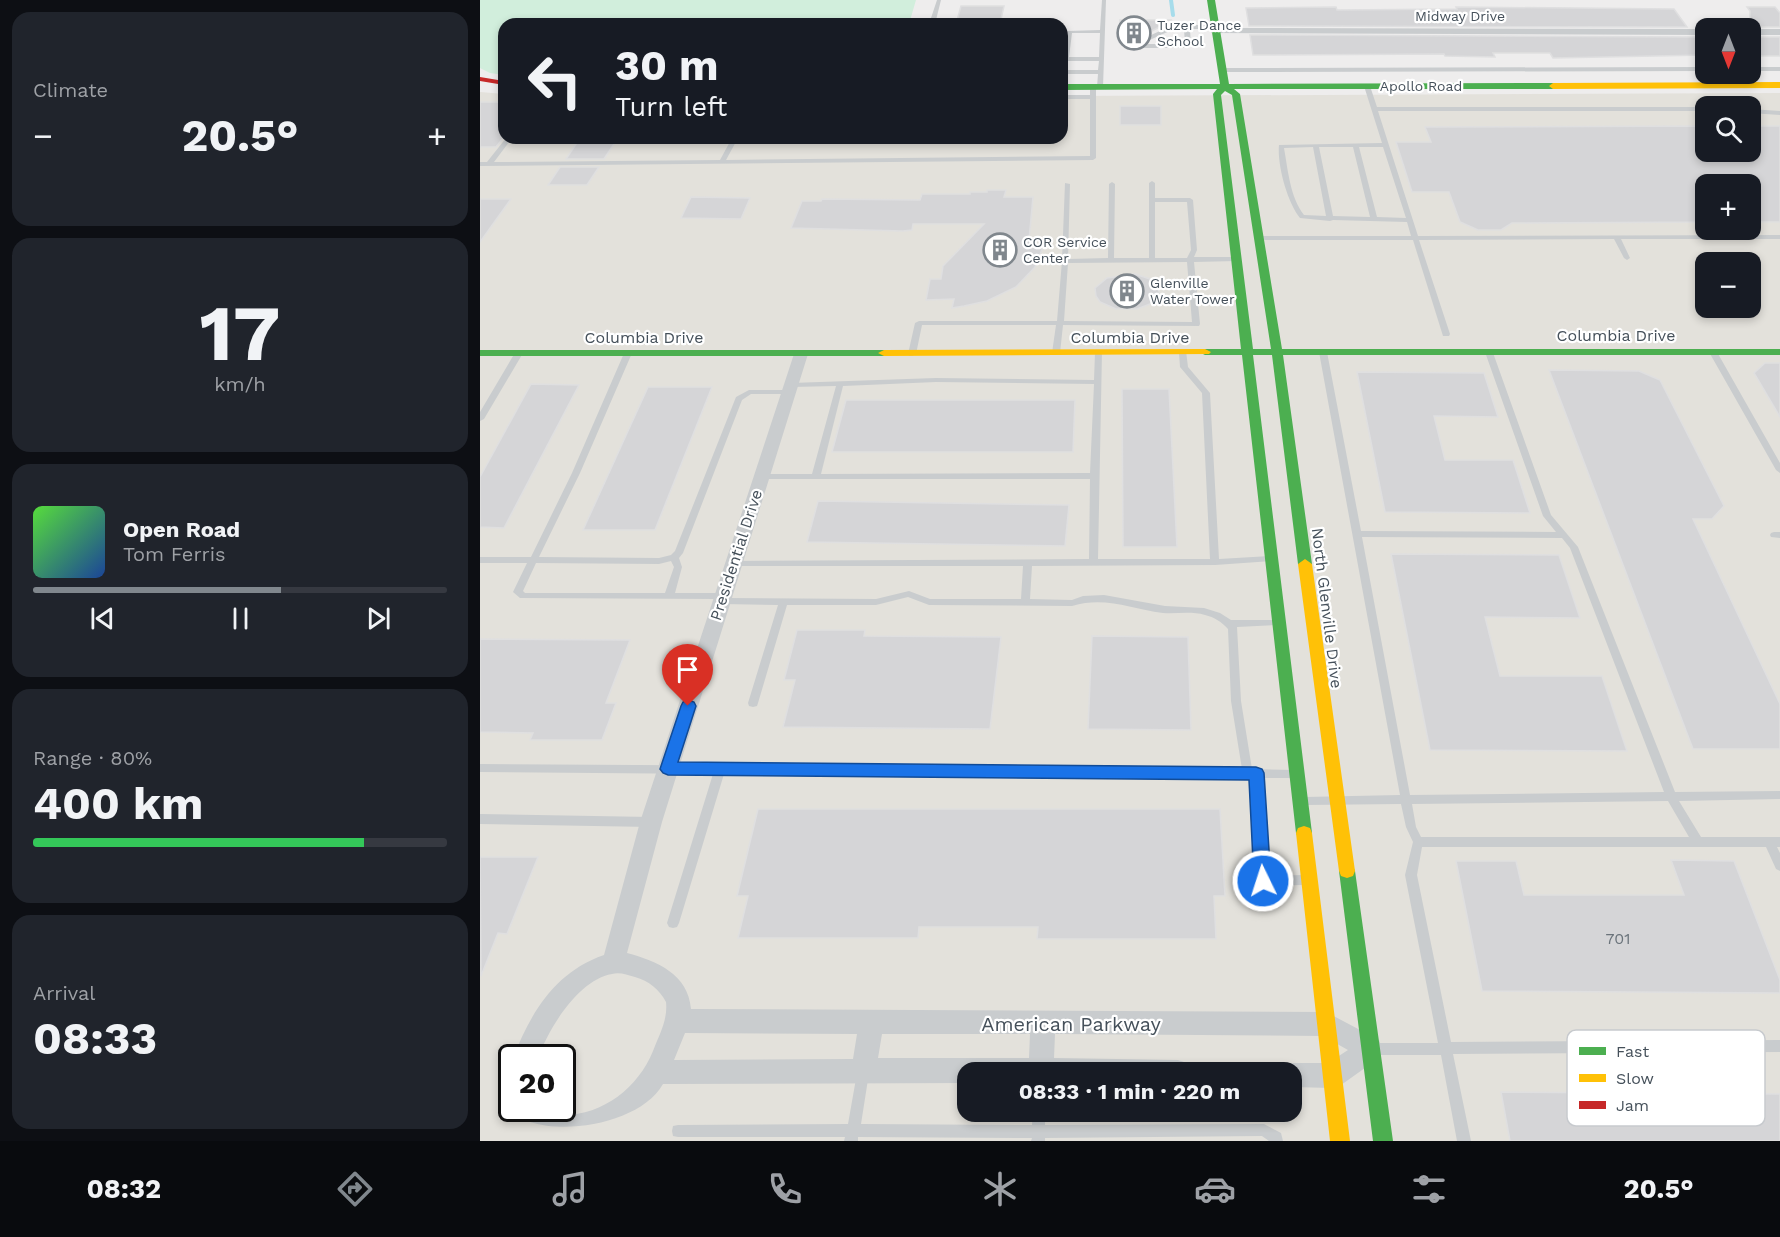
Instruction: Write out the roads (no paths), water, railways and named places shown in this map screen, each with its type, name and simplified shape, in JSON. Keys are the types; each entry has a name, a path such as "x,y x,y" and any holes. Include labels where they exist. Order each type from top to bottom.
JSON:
{"street":[{"name":"North Glenville Drive","path":"1211,0 1225,87 1236,94 1260,238 1383,1141"},
{"name":"Midway Drive","path":"1215,29 1695,32"},
{"path":"1761,32 1780,32"},
{"path":"480,79 498,82"},
{"name":"Apollo Road","path":"1068,88 1095,90 1225,87 1780,85"},
{"name":"North Glenville Drive","path":"1225,87 1217,94 1340,1141"},
{"path":"1227,183 1251,183"},
{"name":"Columbia Drive","path":"480,352 912,354 1780,352"},
{"name":"Presidential Drive","path":"613,963 651,822 801,354"},
{"path":"530,1122 539,1134 595,1123 641,1094 657,1072 677,1021 679,1003 669,984 649,969 613,963 587,972 569,986 545,1017 532,1044"},
{"name":"American Parkway","path":"677,1021 1326,1024 1370,1049"},
{"path":"864,1070 871,1023"},
{"path":"1041,1062 1043,1024"},
{"path":"1302,1075 1332,1076 1370,1049"},
{"path":"657,1072 957,1071"}],"lane":[{"path":"934,18 939,0"},
{"path":"480,164 1093,158 1095,90 1101,72 1104,0"},
{"path":"1187,27 1188,46 1147,48 1139,45 1140,42 1166,29 1187,27 1215,29"},
{"path":"1068,41 1070,32 1103,31"},
{"path":"1068,59 1101,59"},
{"path":"1222,70 1695,69"},
{"path":"1761,69 1780,69"},
{"path":"1068,72 1101,72"},
{"path":"1367,86 1446,334"},
{"path":"1068,96 1095,90"},
{"path":"1374,110 1695,109"},
{"path":"1761,112 1780,113"},
{"path":"489,164 504,144"},
{"path":"722,161 732,144"},
{"path":"1354,145 1374,220"},
{"path":"1386,145 1281,146 1298,213 1302,217 1410,220"},
{"path":"1316,146 1330,219"},
{"path":"1152,183 1152,260"},
{"path":"1056,353 1065,261 1067,184"},
{"path":"1111,261 1112,184"},
{"path":"912,354 919,323 1196,324 1190,259 1194,250 1190,200 1152,200"},
{"path":"1616,237 1627,258"},
{"path":"1260,238 1780,237"},
{"path":"1065,261 1236,259"},
{"path":"1323,352 1411,827 1418,842 1411,875 1464,1141"},
{"path":"1490,352 1547,516 1574,547 1671,796 1698,842"},
{"path":"1713,352 1780,470"},
{"path":"480,419 519,353"},
{"path":"628,353 576,473 518,592 523,596 669,596 783,602 876,602 909,594 929,602 1025,603 1072,603 1099,597 1160,610 1208,612 1226,619 1233,628 1238,732 1252,773 1263,881 1310,879"},
{"path":"1093,562 1099,353"},
{"path":"1183,353 1184,367 1206,393 1215,562"},
{"path":"480,560 659,561 674,557 679,553 739,399 749,392 840,384 936,380 1098,382"},
{"path":"816,476 840,384"},
{"path":"762,477 1094,476"},
{"path":"1357,534 1564,535"},
{"path":"669,596 678,567 674,557"},
{"path":"733,564 1215,562 1272,558"},
{"path":"1025,603 1028,563"},
{"path":"753,703 783,602"},
{"path":"1229,624 1280,622"},
{"path":"480,768 1298,774"},
{"path":"673,923 720,770"},
{"path":"1301,802 1780,795"},
{"path":"480,819 651,822"},
{"path":"1418,842 1775,842 1780,866"},
{"path":"1765,1046 1780,1046"},
{"path":"1370,1049 1567,1048"},
{"path":"852,1136 864,1070"},
{"path":"1038,1137 1039,1122"},
{"path":"678,1131 852,1136 1038,1137 1264,1130 1276,1138 1276,1141"}],"waterway":[{"path":"1171,0 1173,15"}],"place":[{"name":"Tuzer Dance School","path":"1134,33"},
{"name":"COR Service Center","path":"1000,250"},
{"name":"Glenville Water Tower","path":"1127,291"}]}
